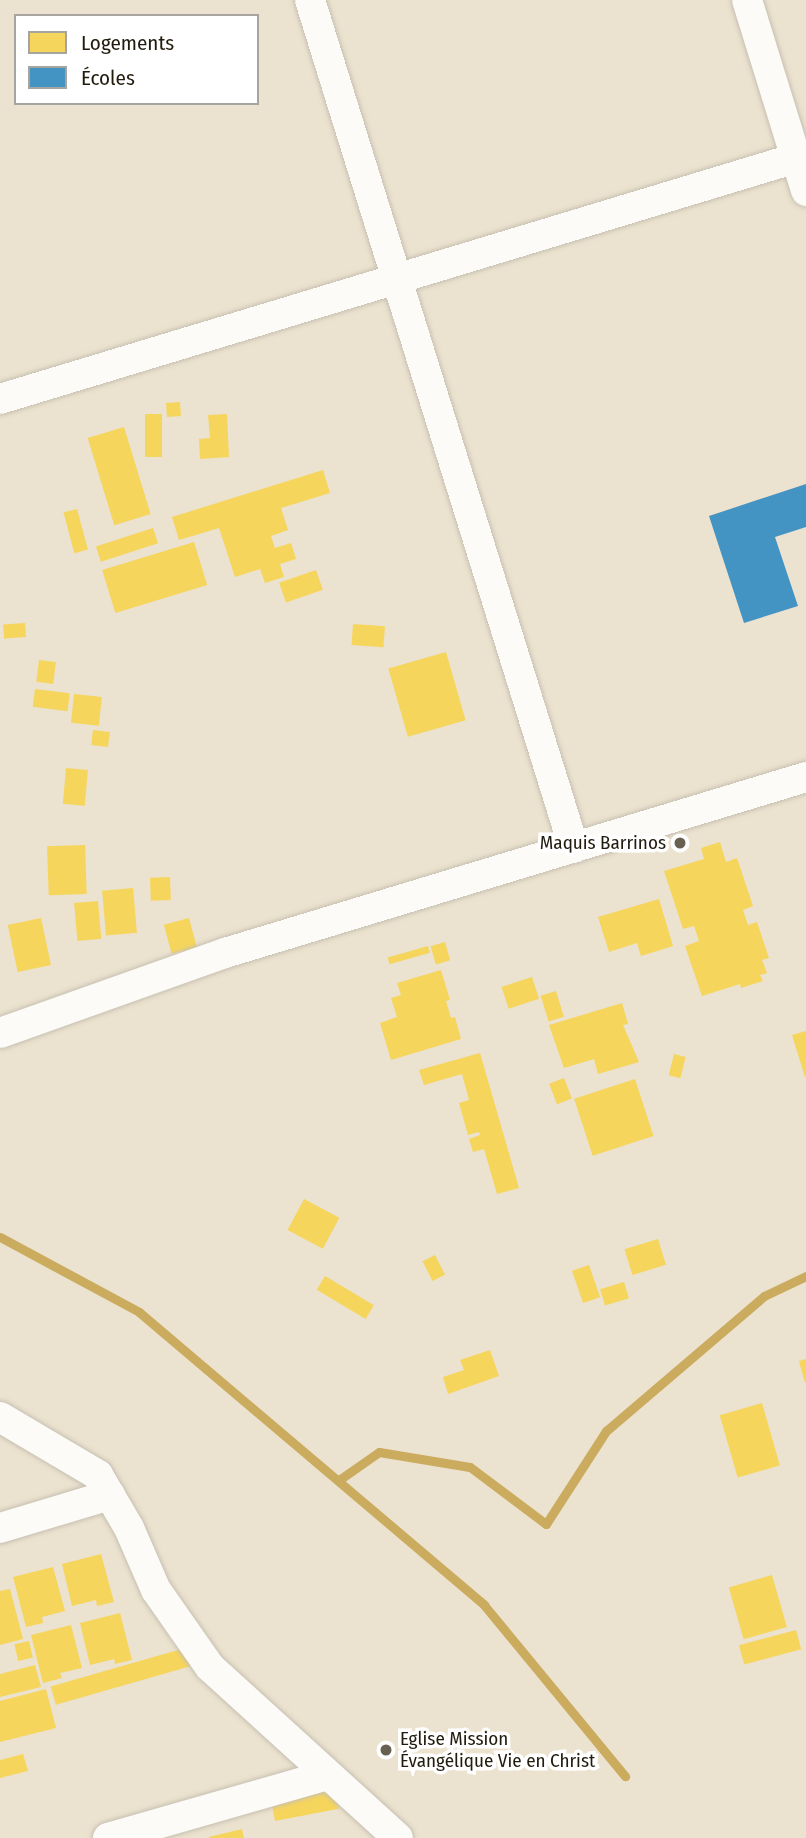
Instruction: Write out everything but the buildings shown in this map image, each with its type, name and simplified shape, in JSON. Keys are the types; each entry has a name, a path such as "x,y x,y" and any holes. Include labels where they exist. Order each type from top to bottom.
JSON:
{"street":[{"path":"310,0 574,848"},
{"path":"747,0 801,157 806,191"},
{"path":"0,399 801,157"},
{"path":"0,1033 225,953 806,777"},
{"path":"0,1417 99,1475 129,1528 156,1590 211,1667 398,1838"},
{"path":"0,1528 110,1495"},
{"path":"108,1838 328,1775"}],"waterway":[{"path":"0,1237 139,1312 484,1605 625,1776"},
{"path":"339,1480 379,1452 470,1467 546,1524 606,1431 764,1296 806,1276"}],"place":[{"name":"Maquis Barrinos","path":"680,843"},
{"name":"Eglise Mission Évangélique Vie en Christ","path":"386,1750"}]}
